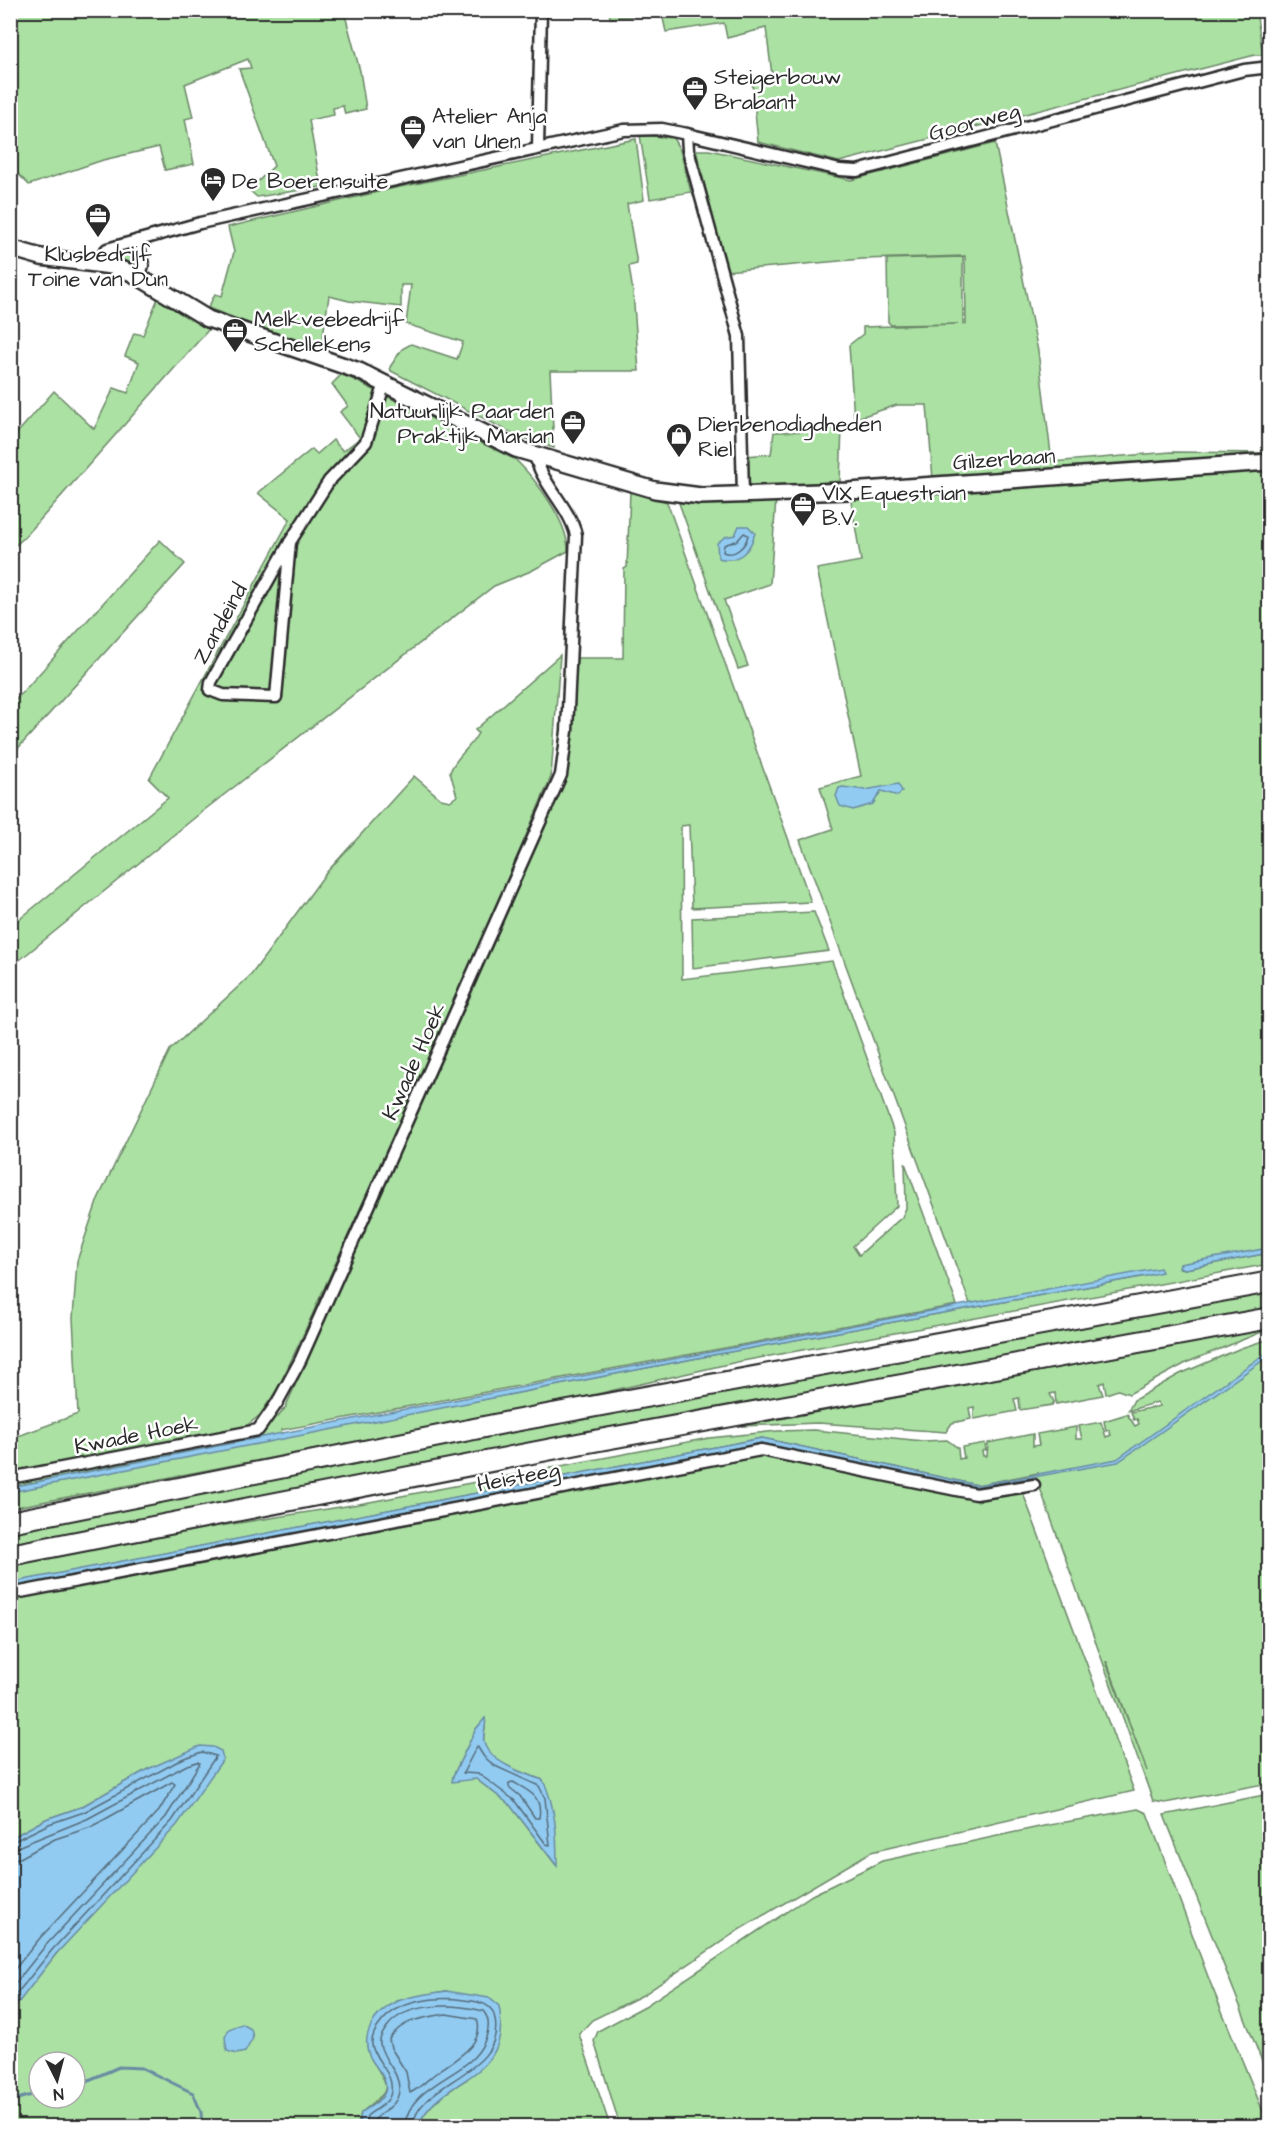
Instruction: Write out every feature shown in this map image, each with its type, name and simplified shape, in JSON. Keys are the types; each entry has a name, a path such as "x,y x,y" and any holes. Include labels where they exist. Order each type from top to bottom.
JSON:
{"highway":[{"path":"10,1521 508,1422 1269,1282"},
{"path":"10,1555 583,1443 1269,1318"}],"street":[{"path":"538,148 541,10"},
{"name":"Goorweg","path":"94,264 107,249 237,214 634,129 662,129 840,170 857,171 1244,70 1269,67"},
{"path":"10,248 51,259 94,264 140,276 208,319 340,364 385,383 499,441 535,455 655,490 701,496 742,495 739,336 688,150 687,134"},
{"path":"138,240 143,265 140,276"},
{"name":"Zandeind","path":"290,542 276,697 223,695 210,690 211,682 290,542 329,481 370,435 385,383"},
{"name":"Kwade Hoek","path":"10,1478 258,1430 300,1361 563,767 576,535 570,519 538,468 535,455"},
{"name":"Gilzerbaan","path":"742,495 914,488 1269,462"},
{"name":"Heisteeg","path":"10,1594 761,1450 976,1494 1034,1485"}],"green space":[{"path":"11,10 344,11 360,71 366,109 345,114 343,106 333,108 334,115 309,120 321,187 257,197 249,190 274,166 239,69 251,68 248,59 185,84 193,117 185,119 194,164 165,170 159,147 103,160 29,185 11,167"},
{"path":"609,11 1256,11 1263,55 1255,55 839,162 758,142 752,81 772,75 766,28 727,38 724,23 666,32 662,14 610,18"},
{"path":"640,135 673,138 680,150 691,192 650,199"},
{"path":"636,139 644,200 627,204 637,264 629,266 639,371 550,371 554,448 518,436 391,371 390,367 402,349 411,344 457,359 463,342 406,324 411,285 401,285 401,307 349,301 329,296 321,350 208,308 215,294 222,296 234,252 228,227 395,188"},
{"path":"995,143 1038,351 1052,462 1171,452 1269,453 1269,458 933,479 927,405 897,405 854,419 849,345 863,334 863,327 958,324 891,325 888,322 887,259 963,257 963,324 966,324 965,256 862,259 726,271 696,150 709,150 851,180"},
{"path":"134,248 139,266 136,268 121,263 118,255 113,256 112,254"},
{"path":"158,298 210,328 25,537 11,549 11,440 54,391 94,429 114,388 128,393 139,362 125,356 134,333 143,335"},
{"path":"342,374 516,460 533,478 557,514 567,539 568,551 531,571 494,586 203,811 11,967 11,926 168,798 149,779 290,519 258,493 312,449 317,454 333,440 343,451 360,438 340,412 348,406 332,384"},
{"path":"818,427 842,428 840,481 758,487 751,486 746,481 745,456 771,454 774,432 817,431"},
{"path":"1269,467 1269,1250 1179,1268 1185,1269 1269,1253 1269,1264 737,1362 575,1399 11,1508 11,1492 26,1488 713,1355 1146,1276 970,1304 800,840 833,829 820,787 861,776 817,569 861,561 850,495"},
{"path":"630,492 667,502 811,902 692,908 689,825 681,826 682,979 832,961 894,1133 897,1206 853,1246 859,1255 902,1217 906,1208 905,1163 957,1305 281,1430 282,1434 11,1487 10,1481 258,1433 266,1428 277,1415 278,1417 285,1408 477,981 562,785 573,658 623,658 624,569 627,567"},
{"path":"776,499 770,584 724,600 748,666 738,669 679,503"},
{"path":"160,540 185,564 11,756 11,705"},
{"path":"560,655 551,777 488,925 277,1390 260,1415 245,1427 11,1474 10,1439 78,1414 73,1318 77,1261 98,1199 170,1050 251,975 326,873 414,776 441,799 450,801 457,796 450,772 478,733 475,730"},
{"path":"814,912 829,951 693,968 692,918"},
{"path":"1269,1290 1269,1308 627,1427 11,1546 11,1528 724,1390"},
{"path":"1269,1329 1188,1362 1129,1394 1118,1390 1106,1394 1104,1382 1099,1384 1103,1395 1056,1404 1055,1393 1050,1394 1054,1402 1052,1405 1020,1410 1019,1398 1014,1399 1017,1411 974,1419 974,1407 969,1408 971,1419 952,1423 946,1432 818,1423 742,1426"},
{"path":"1269,1339 1269,1351 1192,1407 1269,1353 1269,1783 1165,1803 1153,1801 1040,1488 1037,1487 982,1491 774,1448 11,1589 760,1443 976,1487 1038,1476 1038,1473 977,1485 762,1438 11,1583 11,1566 213,1527 359,1504 709,1438 814,1430 923,1441 947,1440 958,1448 959,1459 964,1458 962,1447 985,1443 986,1450 982,1451 983,1456 987,1456 988,1443 1033,1434 1033,1446 1039,1445 1037,1434 1076,1427 1076,1439 1082,1439 1079,1426 1101,1422 1106,1437 1111,1435 1109,1430 1106,1431 1104,1421 1127,1414 1135,1426 1139,1424 1137,1419 1134,1420 1131,1412 1160,1406 1157,1402 1128,1411 1134,1400 1180,1374 1241,1348","holes":["1106,1662 1107,1662 1147,1771"]},
{"path":"764,1453 980,1498 1023,1493 1134,1791 871,1852 742,1928 643,1995 592,2020 579,2034 610,2126 418,2126 432,2105 467,2079 446,1991 397,2001 371,2058 383,2078 385,2090 361,2113 358,2126 13,2126 10,2124 10,2012 56,1954 223,1759 148,1769 81,1807 46,1819 11,1838 11,1598","holes":["485,1719 484,1743 493,1756 509,1767 543,1780 556,1865 510,1805 476,1779 453,1776 476,1729"]},
{"path":"1270,1794 1269,2079 1164,1815"},
{"path":"1138,1809 1147,1813 1210,1982 1269,2126 620,2126 594,2041 598,2031 645,2006 812,1895 882,1861 1044,1826"}],"water":[{"path":"739,526 748,526 755,533 750,546 742,554 732,559 718,558 717,543 725,537 735,535"},
{"path":"898,784 902,791 898,796 881,791 873,804 853,810 840,806 836,796 839,788 843,787 865,790"},
{"path":"1269,1248 1269,1253 1185,1269 1179,1267 1180,1264"},
{"path":"1160,1268 1162,1272 1146,1276 713,1355 11,1492 11,1487 368,1416"},
{"path":"1269,1351 1269,1356 1118,1462 976,1487 761,1443 11,1589 11,1583 24,1580 762,1438 977,1485 1017,1478 1117,1459"},
{"path":"485,1718 484,1742 492,1755 527,1775 543,1780 553,1811 557,1866 510,1805 476,1779 452,1782 476,1729"},
{"path":"200,1746 213,1747 221,1751 223,1759 177,1825 56,1954 11,2012 11,1838 46,1819 81,1807 148,1769"},
{"path":"446,1991 489,1998 499,2006 500,2031 495,2050 485,2064 428,2109 418,2126 358,2126 361,2113 381,2098 386,2088 384,2079 368,2050 368,2034 375,2019 396,2002 414,1996"},
{"path":"242,2024 251,2029 253,2038 245,2052 236,2054 227,2051 225,2037 229,2029"}],"waterway":[{"path":"87,2081 119,2067 142,2068 193,2093 201,2112 202,2126"},
{"path":"10,2101 27,2096"}],"place":[{"name":"Steigerbouw Brabant","path":"695,112"},
{"name":"Atelier Anja van Unen","path":"413,151"},
{"name":"De Boerensuite","path":"213,203"},
{"name":"Klusbedrijf Toine van Dun","path":"98,239"},
{"name":"Melkveebedrijf Schellekens","path":"235,354"},
{"name":"Natuurlijk Paarden Praktijk Marian","path":"573,446"},
{"name":"Dierbenodigdheden Riel","path":"679,459"},
{"name":"VIX Equestrian B.V.","path":"803,528"}]}
